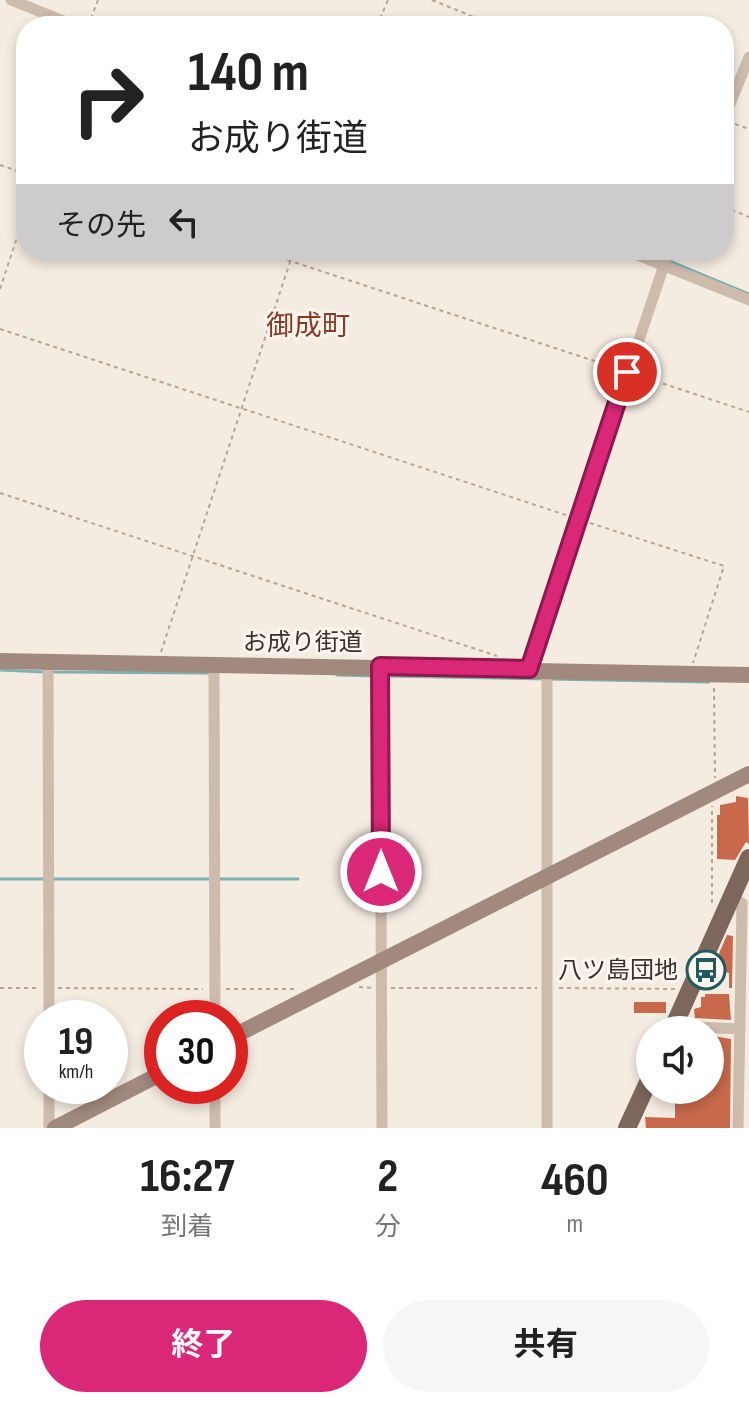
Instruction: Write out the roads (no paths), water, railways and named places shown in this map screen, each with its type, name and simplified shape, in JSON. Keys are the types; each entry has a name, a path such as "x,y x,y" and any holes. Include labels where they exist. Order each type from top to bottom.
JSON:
{"main road":[{"path":"678,1016 747,870"},
{"path":"627,1128 638,1104"}],"street":[{"path":"11,0 51,16"},
{"path":"734,94 749,57"},
{"path":"650,260 749,300"},
{"path":"521,669 578,520 665,260"},
{"name":"お成り街道","path":"0,661 749,675"},
{"path":"48,663 49,1000"},
{"path":"214,666 215,1000"},
{"path":"380,666 382,1128"},
{"path":"547,670 547,1128"},
{"path":"248,1029 749,774"},
{"path":"731,899 742,903 738,1128"},
{"path":"724,1029 740,1029"},
{"path":"50,1104 52,1128 144,1082"},
{"path":"215,1104 215,1128"}],"waterway":[{"path":"667,260 749,294"},
{"path":"0,670 45,672"},
{"path":"53,672 209,673"},
{"path":"337,675 377,676"},
{"path":"385,676 709,682"},
{"path":"0,879 46,879"},
{"path":"54,879 210,879"},
{"path":"218,879 298,879"}],"place":[{"name":"八ツ島団地","path":"706,970"}],"district":[{"name":"御成町","path":"308,325"}]}
